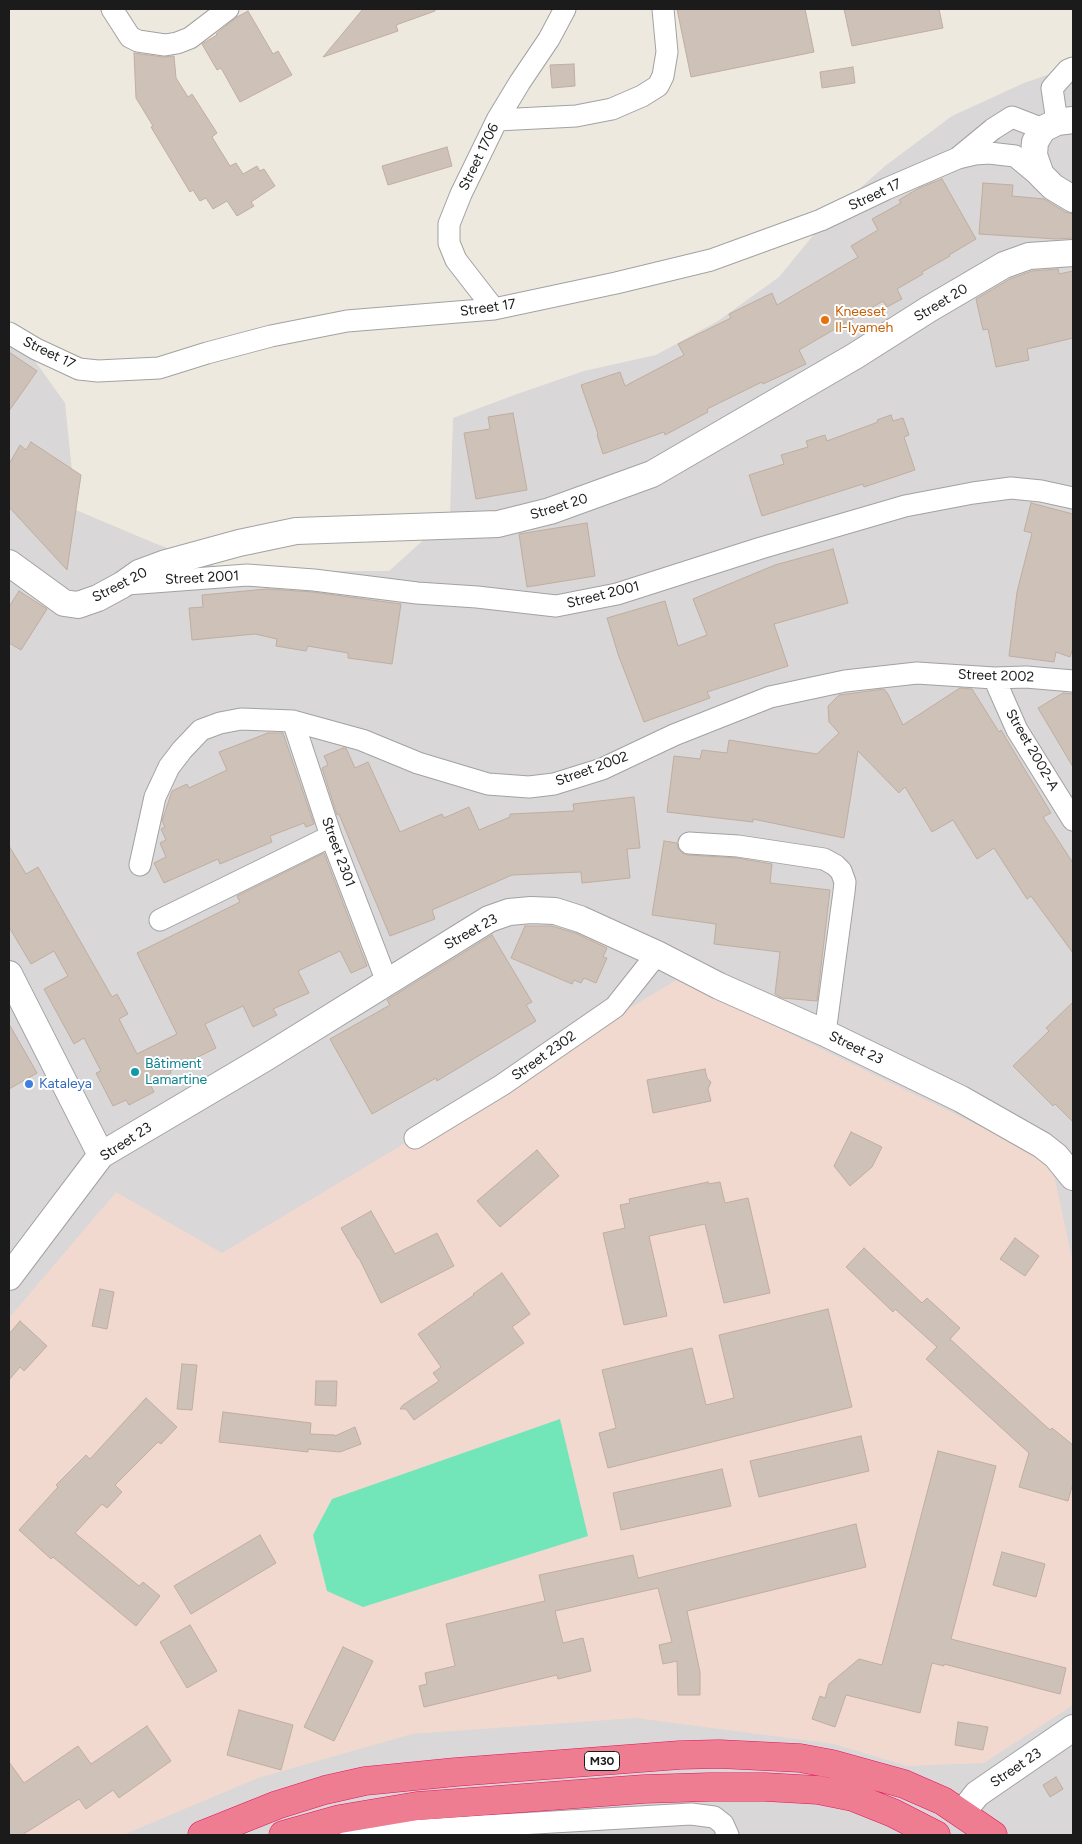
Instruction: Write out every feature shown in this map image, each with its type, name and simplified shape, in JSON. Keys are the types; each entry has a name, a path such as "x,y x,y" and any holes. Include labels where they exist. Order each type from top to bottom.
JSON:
{"highway":[{"name":"M30","path":"202,1835 277,1805 325,1790 365,1781 680,1755 757,1755 800,1758 832,1764 904,1784 943,1801 994,1835"},
{"path":"283,1835 340,1819 417,1806 708,1787 765,1787 818,1790 853,1797 893,1812 936,1835"}],"street":[{"path":"112,9 130,37 154,45 165,45 190,38 228,9"},
{"name":"Street 1706","path":"494,309 456,260 449,243 449,224 461,194 497,120 549,39 565,9"},
{"path":"497,120 576,116 612,109 642,96 658,86 663,76 668,52 663,9"},
{"path":"1063,193 1041,175 1034,155 1035,142 1058,124 1052,88 1068,70 1073,68"},
{"name":"Street 17","path":"958,158 981,138 1012,117 1058,124"},
{"name":"Street 17","path":"9,332 36,349 79,369 118,371 159,368 262,338 346,321 494,309 616,283 711,260 821,220 958,158 975,154 989,153 1015,156 1063,193"},
{"name":"Street 20","path":"9,563 64,603 78,605 98,598 139,573 166,563 239,543 296,532 498,524 550,511 652,474 855,356 929,309 1004,265 1029,256 1073,253"},
{"name":"Street 2001","path":"122,585 247,575 314,580 417,593 477,597 556,606 616,594 761,548 906,506 972,492 1011,488 1041,491 1073,498"},
{"name":"Street 2002","path":"140,865 155,796 169,767 192,738 201,730 220,723 241,719 293,721 362,740 418,763 488,784 530,787 554,784 602,768 674,735 770,697 845,681 918,673 994,678 1026,677 1073,681"},
{"name":"Street 2002-A","path":"994,678 1018,730 1073,820"},
{"name":"Street 2301","path":"293,721 332,836 387,982"},
{"path":"160,920 332,836"},
{"path":"689,843 738,846 824,860 835,865 841,871 845,882 825,1033"},
{"name":"Street 23","path":"9,1277 101,1155 257,1063 489,919 509,912 531,910 555,911 580,919 719,986 825,1033 961,1099 1027,1135 1056,1156 1073,1177"},
{"name":"Street 2302","path":"415,1138 502,1085 615,1007 656,954"},
{"path":"10,978 101,1155"},
{"name":"Street 23","path":"962,1812 977,1794 1073,1728"},
{"path":"350,1835 691,1814 714,1817 723,1824 728,1835"}],"shaded area":[{"path":"1073,66 1073,1835 9,1835 9,337 22,343 65,403 76,510 154,543 244,577 316,571 389,571 450,516 453,418 584,371 656,355 718,321 779,277 829,216 885,166 952,116 1024,83"},
{"path":"678,979 1051,1161 1073,1263 1073,1705 984,1763 907,1766 834,1744 636,1718 412,1734 258,1778 123,1835 9,1835 9,1318 116,1192 222,1253"}],"green space":[{"path":"560,1419 588,1536 363,1607 327,1591 313,1535 332,1499"}],"building":[{"path":"363,9 435,9 435,11 396,25 398,31 323,57"},
{"path":"677,9 805,9 814,52 691,77"},
{"path":"844,9 939,9 943,28 852,46"},
{"path":"248,11 273,54 278,51 292,75 240,102 221,68 217,70 202,44 217,35 237,17"},
{"path":"134,53 163,57 174,56 176,78 188,97 192,94 217,133 212,137 230,166 236,163 243,174 257,166 260,171 264,169 275,186 251,202 254,206 237,216 227,201 213,209 206,198 200,201 193,190 190,192 136,98"},
{"path":"574,64 575,86 552,88 550,65"},
{"path":"853,67 855,83 822,88 820,72"},
{"path":"447,147 452,166 388,185 382,166"},
{"path":"942,179 976,239 897,289 902,299 887,307 883,301 799,350 806,364 763,384 762,382 707,409 708,412 665,435 664,432 603,454 581,385 620,372 625,386 684,355 678,344 731,318 729,314 772,293 777,305 858,257 851,246 878,230 872,219 901,203 899,200 919,188"},
{"path":"983,183 1013,185 1012,196 1044,199 1065,212 1073,214 1073,238 1056,239 979,234"},
{"path":"1058,269 1059,274 1073,271 1073,338 1027,349 1029,360 996,367 988,329 983,330 976,299 1010,279 1032,271"},
{"path":"9,352 37,371 9,411"},
{"path":"513,413 527,490 476,499 464,433 490,429 488,417"},
{"path":"891,415 893,421 903,418 909,435 904,437 915,470 864,487 863,484 762,516 749,475 784,464 781,455 808,447 806,441 825,435 827,441 878,422 877,420"},
{"path":"31,442 81,475 67,570 9,507 9,464 20,445 26,450"},
{"path":"1031,503 1073,514 1073,648 1070,657 1056,652 1054,662 1009,656 1017,592 1032,533 1024,531"},
{"path":"587,523 595,576 527,587 519,534"},
{"path":"833,549 848,603 774,624 788,666 707,692 710,698 644,722 618,654 607,618 665,601 678,646 707,635 693,599 775,565"},
{"path":"267,589 313,592 401,604 392,664 348,658 348,653 308,646 306,651 276,646 277,639 255,634 192,640 189,608 203,607 202,595"},
{"path":"19,591 47,609 21,650 9,643 9,607"},
{"path":"960,688 972,689 999,732 1001,730 1051,813 1043,817 1073,863 1073,953 1031,896 1027,899 994,848 977,859 953,820 932,832 905,787 899,793 858,751 844,838 753,819 753,822 667,812 674,756 700,759 702,750 727,753 729,740 817,754 839,733 829,722 828,706 839,695 884,689 903,725"},
{"path":"1063,693 1073,694 1073,767 1038,708"},
{"path":"268,733 283,733 314,824 306,827 304,823 270,836 272,842 220,864 218,859 164,883 154,863 166,857 160,843 166,840 161,829 165,827 162,821 172,791 187,784 189,788 227,770 219,752"},
{"path":"346,748 355,768 368,762 400,832 442,814 444,818 469,807 479,830 510,817 510,814 574,811 573,804 634,797 640,848 627,849 630,878 582,883 581,872 512,875 432,910 435,919 390,936 339,814 337,815 322,768 328,765 324,756"},
{"path":"664,841 677,843 682,853 688,855 737,858 772,864 770,883 830,890 817,1001 782,998 775,994 780,952 714,944 716,924 652,915"},
{"path":"9,846 26,874 38,867 112,997 117,994 128,1014 119,1019 137,1054 177,1034 137,953 240,902 237,896 324,853 367,966 351,973 340,951 298,971 309,993 273,1009 277,1015 253,1027 243,1006 205,1024 216,1048 170,1071 171,1073 150,1084 154,1092 129,1105 126,1100 113,1106 96,1073 101,1071 84,1038 74,1044 44,989 68,976 54,951 31,964 9,927"},
{"path":"525,926 552,926 575,933 607,948 603,957 607,958 596,983 584,978 581,983 574,980 572,984 511,958"},
{"path":"492,935 532,1002 526,1005 536,1021 437,1081 436,1078 372,1114 330,1039 390,1005 387,1000"},
{"path":"1073,1002 1073,1122 1055,1104 1053,1106 1013,1066 1049,1031 1046,1028"},
{"path":"9,1024 37,1073 9,1089"},
{"path":"705,1069 707,1078 711,1082 708,1089 711,1101 653,1113 647,1080"},
{"path":"851,1132 882,1147 872,1167 850,1186 834,1166"},
{"path":"537,1150 559,1176 500,1227 477,1201"},
{"path":"708,1182 708,1184 720,1182 725,1203 748,1198 770,1293 724,1303 705,1224 649,1236 667,1316 624,1325 603,1233 625,1228 620,1205 630,1203 629,1199"},
{"path":"371,1211 395,1254 437,1233 454,1266 381,1303 359,1258 341,1228"},
{"path":"1015,1238 1039,1256 1025,1276 1000,1259"},
{"path":"864,1248 922,1303 927,1298 960,1328 950,1339 1050,1430 1052,1428 1073,1445 1073,1483 1068,1501 1019,1487 1029,1453 926,1359 937,1347 895,1309 893,1312 846,1267"},
{"path":"502,1273 530,1314 512,1327 524,1343 414,1420 406,1409 400,1409 439,1381 433,1373 441,1367 418,1334"},
{"path":"100,1289 114,1292 107,1329 92,1326"},
{"path":"828,1309 852,1407 608,1468 599,1433 616,1428 602,1370 692,1348 706,1405 734,1398 719,1335"},
{"path":"20,1321 47,1346 24,1371 20,1367 9,1380 9,1334"},
{"path":"182,1364 197,1365 192,1410 177,1409"},
{"path":"316,1381 337,1381 336,1406 315,1405"},
{"path":"146,1398 177,1427 161,1444 158,1442 115,1485 122,1492 107,1508 102,1504 75,1533 139,1586 143,1582 160,1596 136,1626 53,1557 51,1559 19,1530 58,1487 56,1485 86,1455 90,1459"},
{"path":"223,1412 311,1423 310,1434 335,1436 355,1427 361,1444 340,1452 308,1449 308,1452 219,1442"},
{"path":"861,1436 869,1471 759,1497 750,1461"},
{"path":"938,1451 996,1466 951,1639 1066,1668 1060,1694 944,1664 944,1666 932,1663 920,1713 846,1695 835,1727 812,1719 820,1696 825,1698 829,1684 859,1659 882,1665"},
{"path":"722,1469 731,1506 621,1530 613,1493"},
{"path":"856,1524 866,1567 687,1611 700,1672 700,1695 678,1695 677,1661 663,1664 659,1645 672,1642 658,1588 555,1611 563,1643 583,1638 591,1671 558,1679 557,1675 424,1707 419,1686 427,1684 425,1673 455,1666 446,1624 545,1601 539,1575 633,1555 638,1578"},
{"path":"260,1535 276,1563 191,1614 174,1586"},
{"path":"1002,1552 1045,1564 1036,1597 993,1585"},
{"path":"190,1625 217,1671 187,1688 160,1642"},
{"path":"343,1647 373,1661 334,1741 304,1727"},
{"path":"239,1710 293,1725 281,1770 227,1755"},
{"path":"958,1722 988,1727 983,1750 955,1745"},
{"path":"147,1726 171,1761 119,1798 113,1790 86,1809 79,1799 22,1835 9,1835 9,1762 24,1783 78,1746 91,1764"},
{"path":"1056,1777 1063,1789 1050,1797 1043,1785"}],"place":[{"name":"Kneeset Il-Iyameh","path":"825,320"},
{"name":"Bâtiment Lamartine","path":"135,1072"},
{"name":"Kataleya","path":"29,1084"}]}
